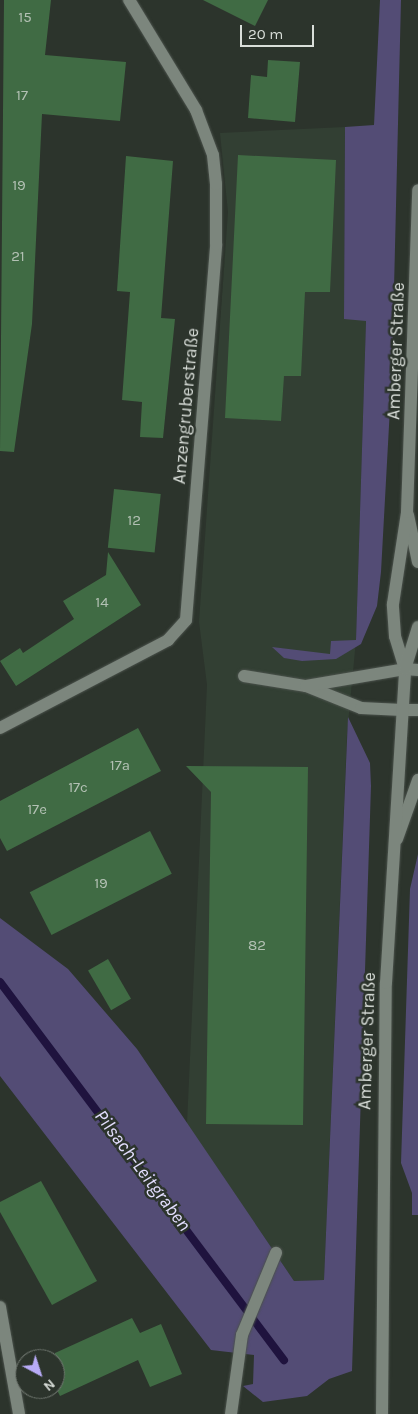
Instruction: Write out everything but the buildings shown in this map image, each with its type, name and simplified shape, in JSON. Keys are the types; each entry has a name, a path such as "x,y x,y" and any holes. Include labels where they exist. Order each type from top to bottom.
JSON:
{"main road":[{"name":"Anzengruberstraße","path":"0,728 168,640 186,620 216,244 216,184 213,155 196,110 130,0"},
{"name":"Amberger Straße","path":"412,669 395,636 393,604 407,512 418,190"},
{"name":"Amberger Straße","path":"407,512 418,562"},
{"name":"Amberger Straße","path":"382,1414 381,1210 393,851 402,710 412,669 418,627"},
{"path":"306,686 412,669"},
{"path":"244,676 306,686 347,705 418,710"},
{"path":"393,851 418,780"},
{"path":"230,1414 242,1335 276,1253"},
{"path":"0,1307 20,1414"}],"shaded area":[{"path":"380,0 401,0 392,371 381,572 377,606 361,644 336,659 302,661 284,658 272,647 330,654 331,641 356,640 366,321 344,319 345,127 374,125"},
{"path":"345,127 344,318 366,320 356,640 347,734 324,1280 294,1281 187,1124 207,685 199,622 228,212 220,133"},
{"path":"348,717 370,763 371,786 352,1371 329,1379 307,1396 263,1402 243,1386 253,1384 254,1355 211,1350 0,1076 0,918 68,969 137,1049 294,1281 324,1280"},
{"path":"418,854 418,1215 412,1215 412,1193 401,1163 410,889"}],"waterway":[{"name":"Pilsach-Leitgraben","path":"0,982 284,1360"}]}
